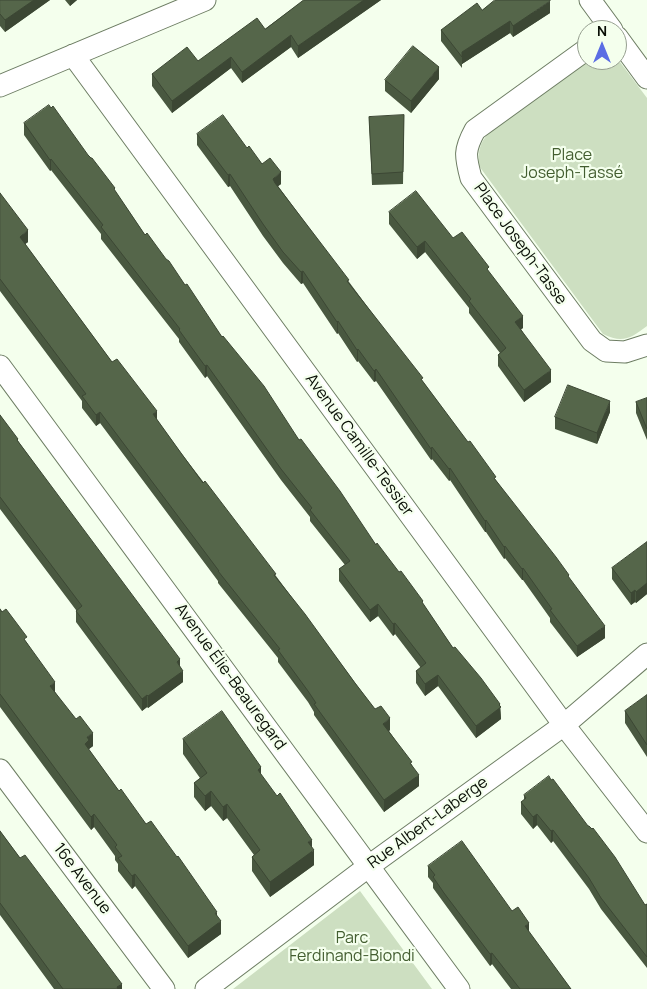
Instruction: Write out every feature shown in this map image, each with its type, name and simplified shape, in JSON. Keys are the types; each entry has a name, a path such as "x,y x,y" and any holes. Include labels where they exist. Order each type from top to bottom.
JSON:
{"street":[{"path":"0,86 204,0"},
{"path":"590,0 605,20"},
{"path":"627,51 647,78"},
{"name":"Avenue Camille-Tessier","path":"73,55 564,725 647,832"},
{"name":"Place Joseph-Tasse","path":"577,55 475,130 467,145 466,162 471,178 592,341 606,351 625,352 647,345"},
{"name":"Avenue Élie-Beauregard","path":"0,366 459,989"},
{"name":"Rue Albert-Laberge","path":"206,989 369,866 564,725 647,654"},
{"name":"16e Avenue","path":"0,770 164,989"}],"green space":[{"name":"Place Joseph-Tassé","path":"577,69 626,70 647,98 647,326 636,334 621,339 603,334 479,166 481,144 489,133"},
{"name":"Parc Ferdinand-Biondi","path":"360,891 432,989 233,989"}],"building":[{"path":"0,0 34,0 5,20 0,14"},
{"path":"304,0 364,0 298,46 291,35 242,72 231,57 172,101 152,74 187,47 198,61 257,18 265,29"},
{"path":"495,0 550,1 513,26 510,21 462,52 462,57 441,30 477,3 482,10"},
{"path":"413,46 439,67 411,101 385,80"},
{"path":"49,105 51,108 53,106 88,155 115,188 145,235 147,233 185,285 187,284 222,337 264,386 299,440 301,439 340,491 376,545 377,543 399,572 401,571 453,648 455,647 500,704 501,707 476,726 438,675 425,684 416,671 426,663 378,604 370,610 339,569 350,561 310,510 312,508 281,469 207,365 205,366 180,329 101,227 103,225 50,160 24,123"},
{"path":"223,115 247,148 249,146 262,164 270,158 281,172 273,179 275,183 349,280 347,281 423,378 421,379 468,442 470,441 496,477 494,478 556,557 605,626 577,646 550,610 552,609 523,568 504,547 485,521 450,468 432,447 431,449 376,369 374,371 357,350 303,271 301,272 283,252 230,174 228,175 197,134"},
{"path":"404,115 403,172 372,174 369,117"},
{"path":"416,191 453,238 462,232 489,267 487,269 523,316 515,322 551,370 524,390 498,355 506,348 469,301 471,299 425,241 417,247 389,212"},
{"path":"0,193 28,230 20,237 112,362 117,359 157,411 153,414 181,453 203,483 205,481 276,574 274,575 375,709 381,706 390,718 383,724 412,762 410,763 419,775 384,800 314,704 316,703 278,650 280,649 218,571 100,412 96,415 82,396 86,394 0,279"},
{"path":"568,385 610,401 597,433 555,417"},
{"path":"647,398 647,429 636,402"},
{"path":"0,415 180,659 177,662 183,671 148,696 142,699 76,611 82,606 0,497"},
{"path":"647,542 647,583 636,592 635,590 631,593 612,568"},
{"path":"0,609 2,612 6,609 27,637 24,639 55,682 50,686 76,719 80,716 93,733 87,737 89,740 85,744 146,824 151,821 217,912 215,913 221,921 188,946 135,874 132,876 118,858 122,856 115,847 117,845 94,814 91,817 0,694"},
{"path":"647,695 647,745 625,711"},
{"path":"222,711 261,767 258,770 277,796 280,793 312,840 308,842 314,850 270,882 252,857 260,850 227,804 223,807 211,791 205,796 194,783 207,773 183,739"},
{"path":"549,776 588,826 593,828 615,857 645,905 647,904 647,957 601,898 589,878 553,830 551,831 537,814 533,817 521,802 526,798 524,795"},
{"path":"0,831 20,858 25,855 122,984 117,987 118,989 63,989 0,903"},
{"path":"462,841 512,911 518,907 529,923 525,926 571,989 520,989 492,953 490,954 444,893 428,866"}]}
